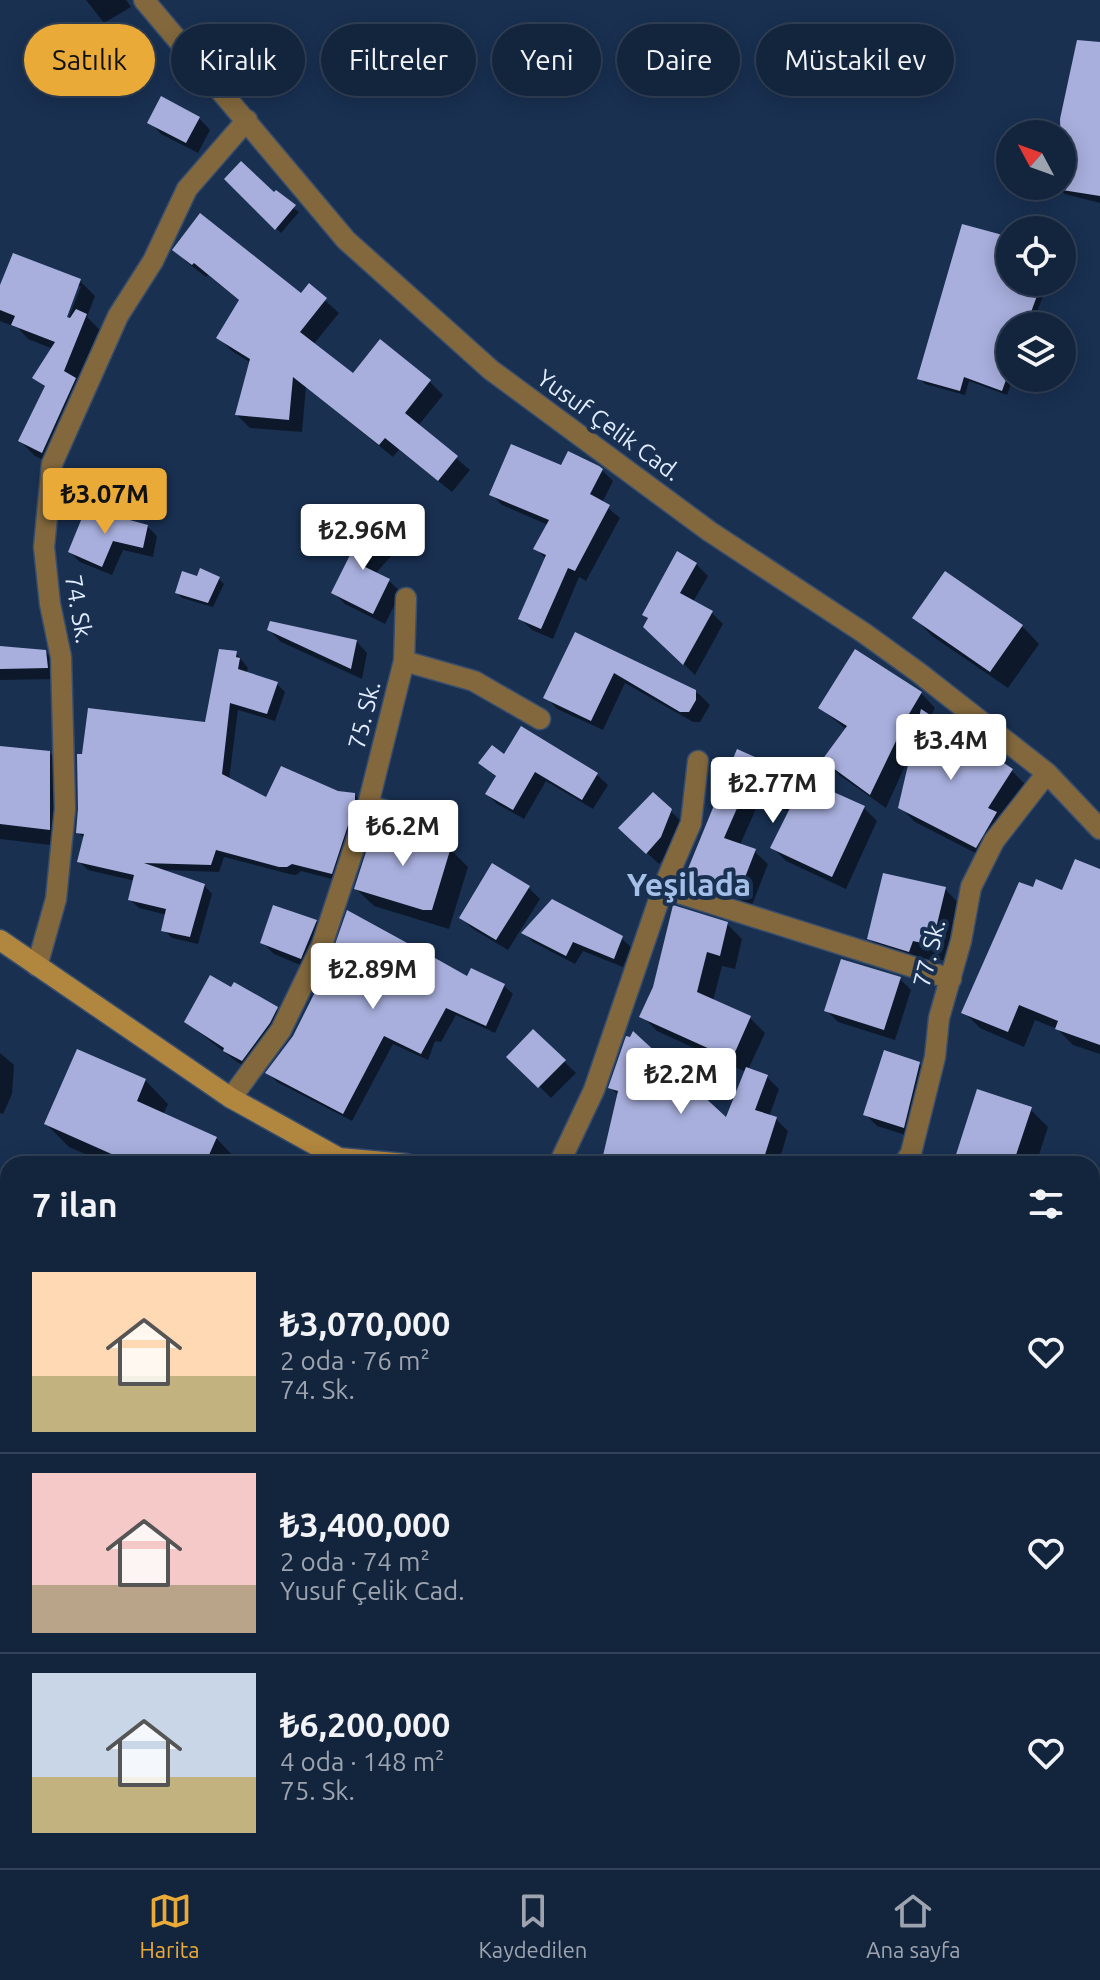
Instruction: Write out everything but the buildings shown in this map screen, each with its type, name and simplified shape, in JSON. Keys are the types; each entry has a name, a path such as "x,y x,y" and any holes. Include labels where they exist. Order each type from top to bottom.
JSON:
{"street":[{"name":"Yusuf Çelik Cad.","path":"144,0 346,240 491,370 709,531 907,664 1047,773 1100,829"},
{"name":"74. Sk.","path":"37,966 56,899 65,809 61,657 50,604 44,547 52,464 118,316 153,261 187,189 247,120"},
{"name":"75. Sk.","path":"231,1098 281,1030 322,945 368,805 404,661 406,598"},
{"path":"404,661 474,681 540,719"},
{"path":"563,1156 594,1090 663,888 691,823 698,761"},
{"name":"77. Sk.","path":"909,1156 935,1057 939,1018 961,941 971,887 994,841 1047,773"},
{"path":"368,805 393,813"},
{"path":"663,888 951,979"},
{"path":"0,940 231,1098 335,1156"}],"district":[{"name":"Yeşilada","path":"689,884"}]}
